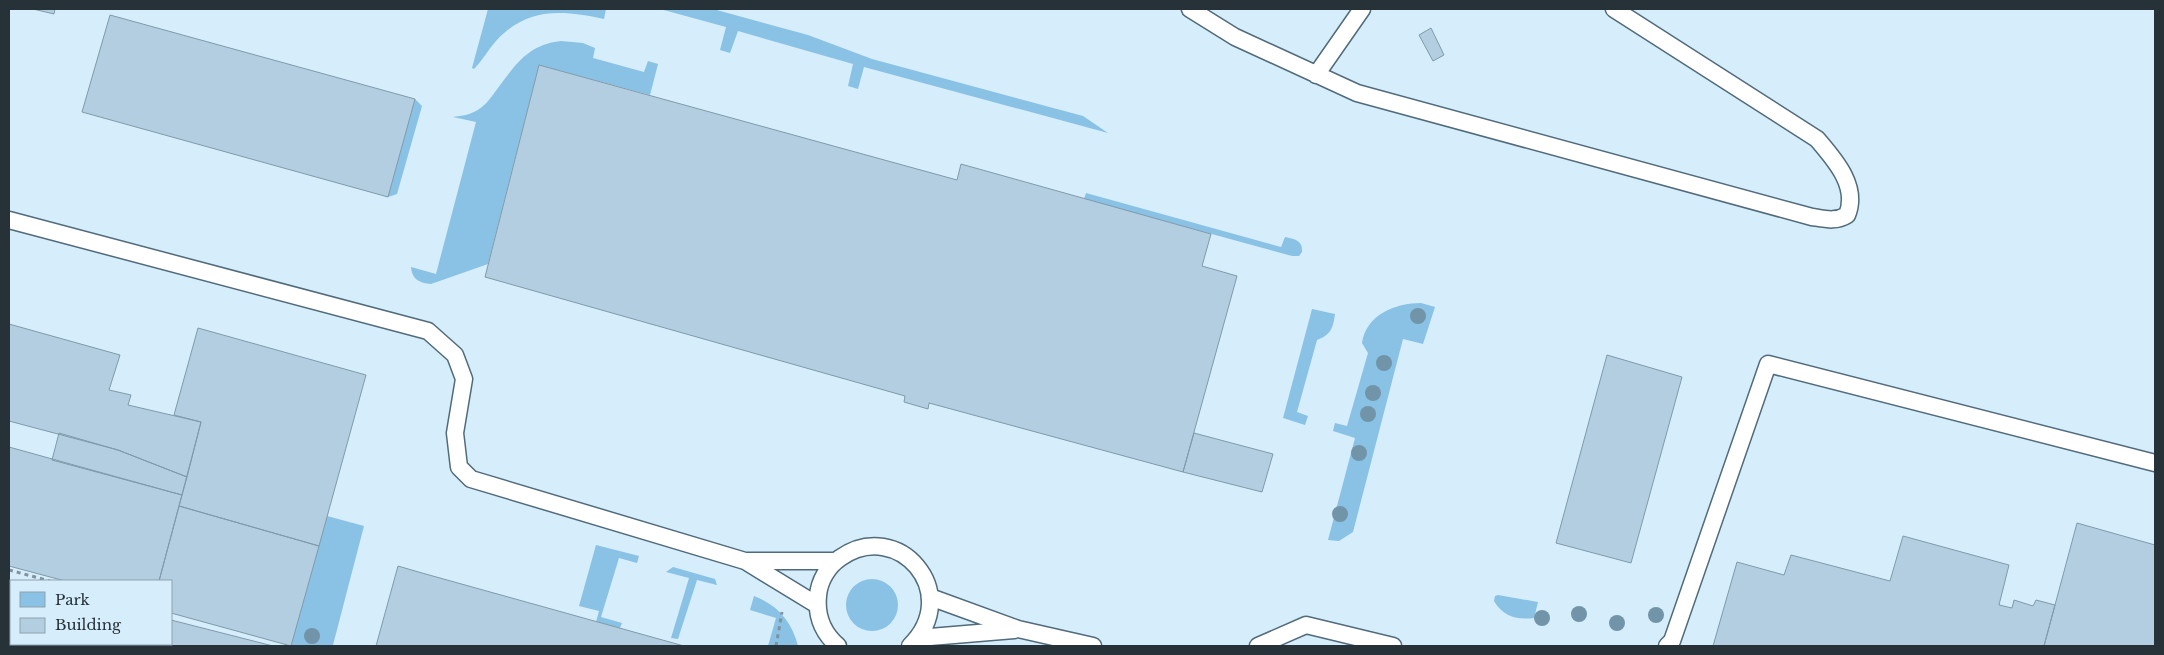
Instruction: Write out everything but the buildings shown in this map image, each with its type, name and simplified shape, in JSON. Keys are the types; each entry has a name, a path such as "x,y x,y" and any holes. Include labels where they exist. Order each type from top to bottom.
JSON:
{"lane":[{"path":"1190,9 1235,37 1316,75 1367,95 1812,217 1832,220 1841,219 1847,215 1850,199 1844,177 1836,161 1817,139 1614,9"},
{"path":"1316,75 1362,9"},
{"path":"9,220 428,331 455,355 464,379 455,433 459,467 471,479 745,561 817,605"},
{"path":"1667,646 1672,641 1768,364 2155,463"},
{"path":"832,644 818,617 819,588 825,573 835,561 849,551 865,547 882,547 898,552 912,561 921,571 930,597 930,612 926,626 914,642"},
{"path":"745,561 835,561"},
{"path":"930,597 1018,629 1093,646"},
{"path":"1258,646 1306,625 1393,646"},
{"path":"914,642 1018,629"}],"path":[{"path":"9,570 46,580"},
{"path":"776,646 783,607"}],"green space":[{"path":"488,9 606,9 604,19 560,13 546,14 520,22 496,41 474,69 472,68"},
{"path":"660,9 713,9 808,35 872,59 1083,116 1108,133 864,67 858,89 848,86 853,64 738,31 730,53 720,50 726,27"},
{"path":"561,41 583,43 595,48 593,58 644,72 648,61 658,64 650,95 539,65 488,264 431,284 417,280 413,275 411,267 436,274 476,122 453,117 476,111 482,107 515,65 530,52 549,43"},
{"path":"415,99 422,106 397,194 388,197"},
{"path":"1086,193 1281,247 1285,237 1292,238 1301,245 1302,252 1299,256 1292,256 1084,199"},
{"path":"1421,303 1435,307 1423,344 1403,339 1353,532 1339,541 1328,540 1355,438 1333,431 1335,423 1347,426 1368,353 1362,343 1365,333 1369,325 1376,318 1392,308"},
{"path":"1312,309 1335,314 1328,333 1317,340 1297,412 1308,416 1305,425 1283,418"},
{"path":"327,516 364,526 333,645 291,646"},
{"path":"596,545 639,556 637,563 619,558 601,617 622,623 620,628 596,622 599,611 579,606"},
{"path":"673,567 715,579 717,585 697,580 678,639 671,638 689,578 666,572"},
{"path":"867,579 877,579 891,586 898,600 898,610 891,624 877,631 867,631 857,627 850,620 846,610 846,600 850,590 857,583"},
{"path":"754,596 770,604 783,615 792,629 798,646 768,646 776,618 750,610"},
{"path":"1495,596 1538,602 1534,618 1517,618 1506,614 1494,601"}]}
